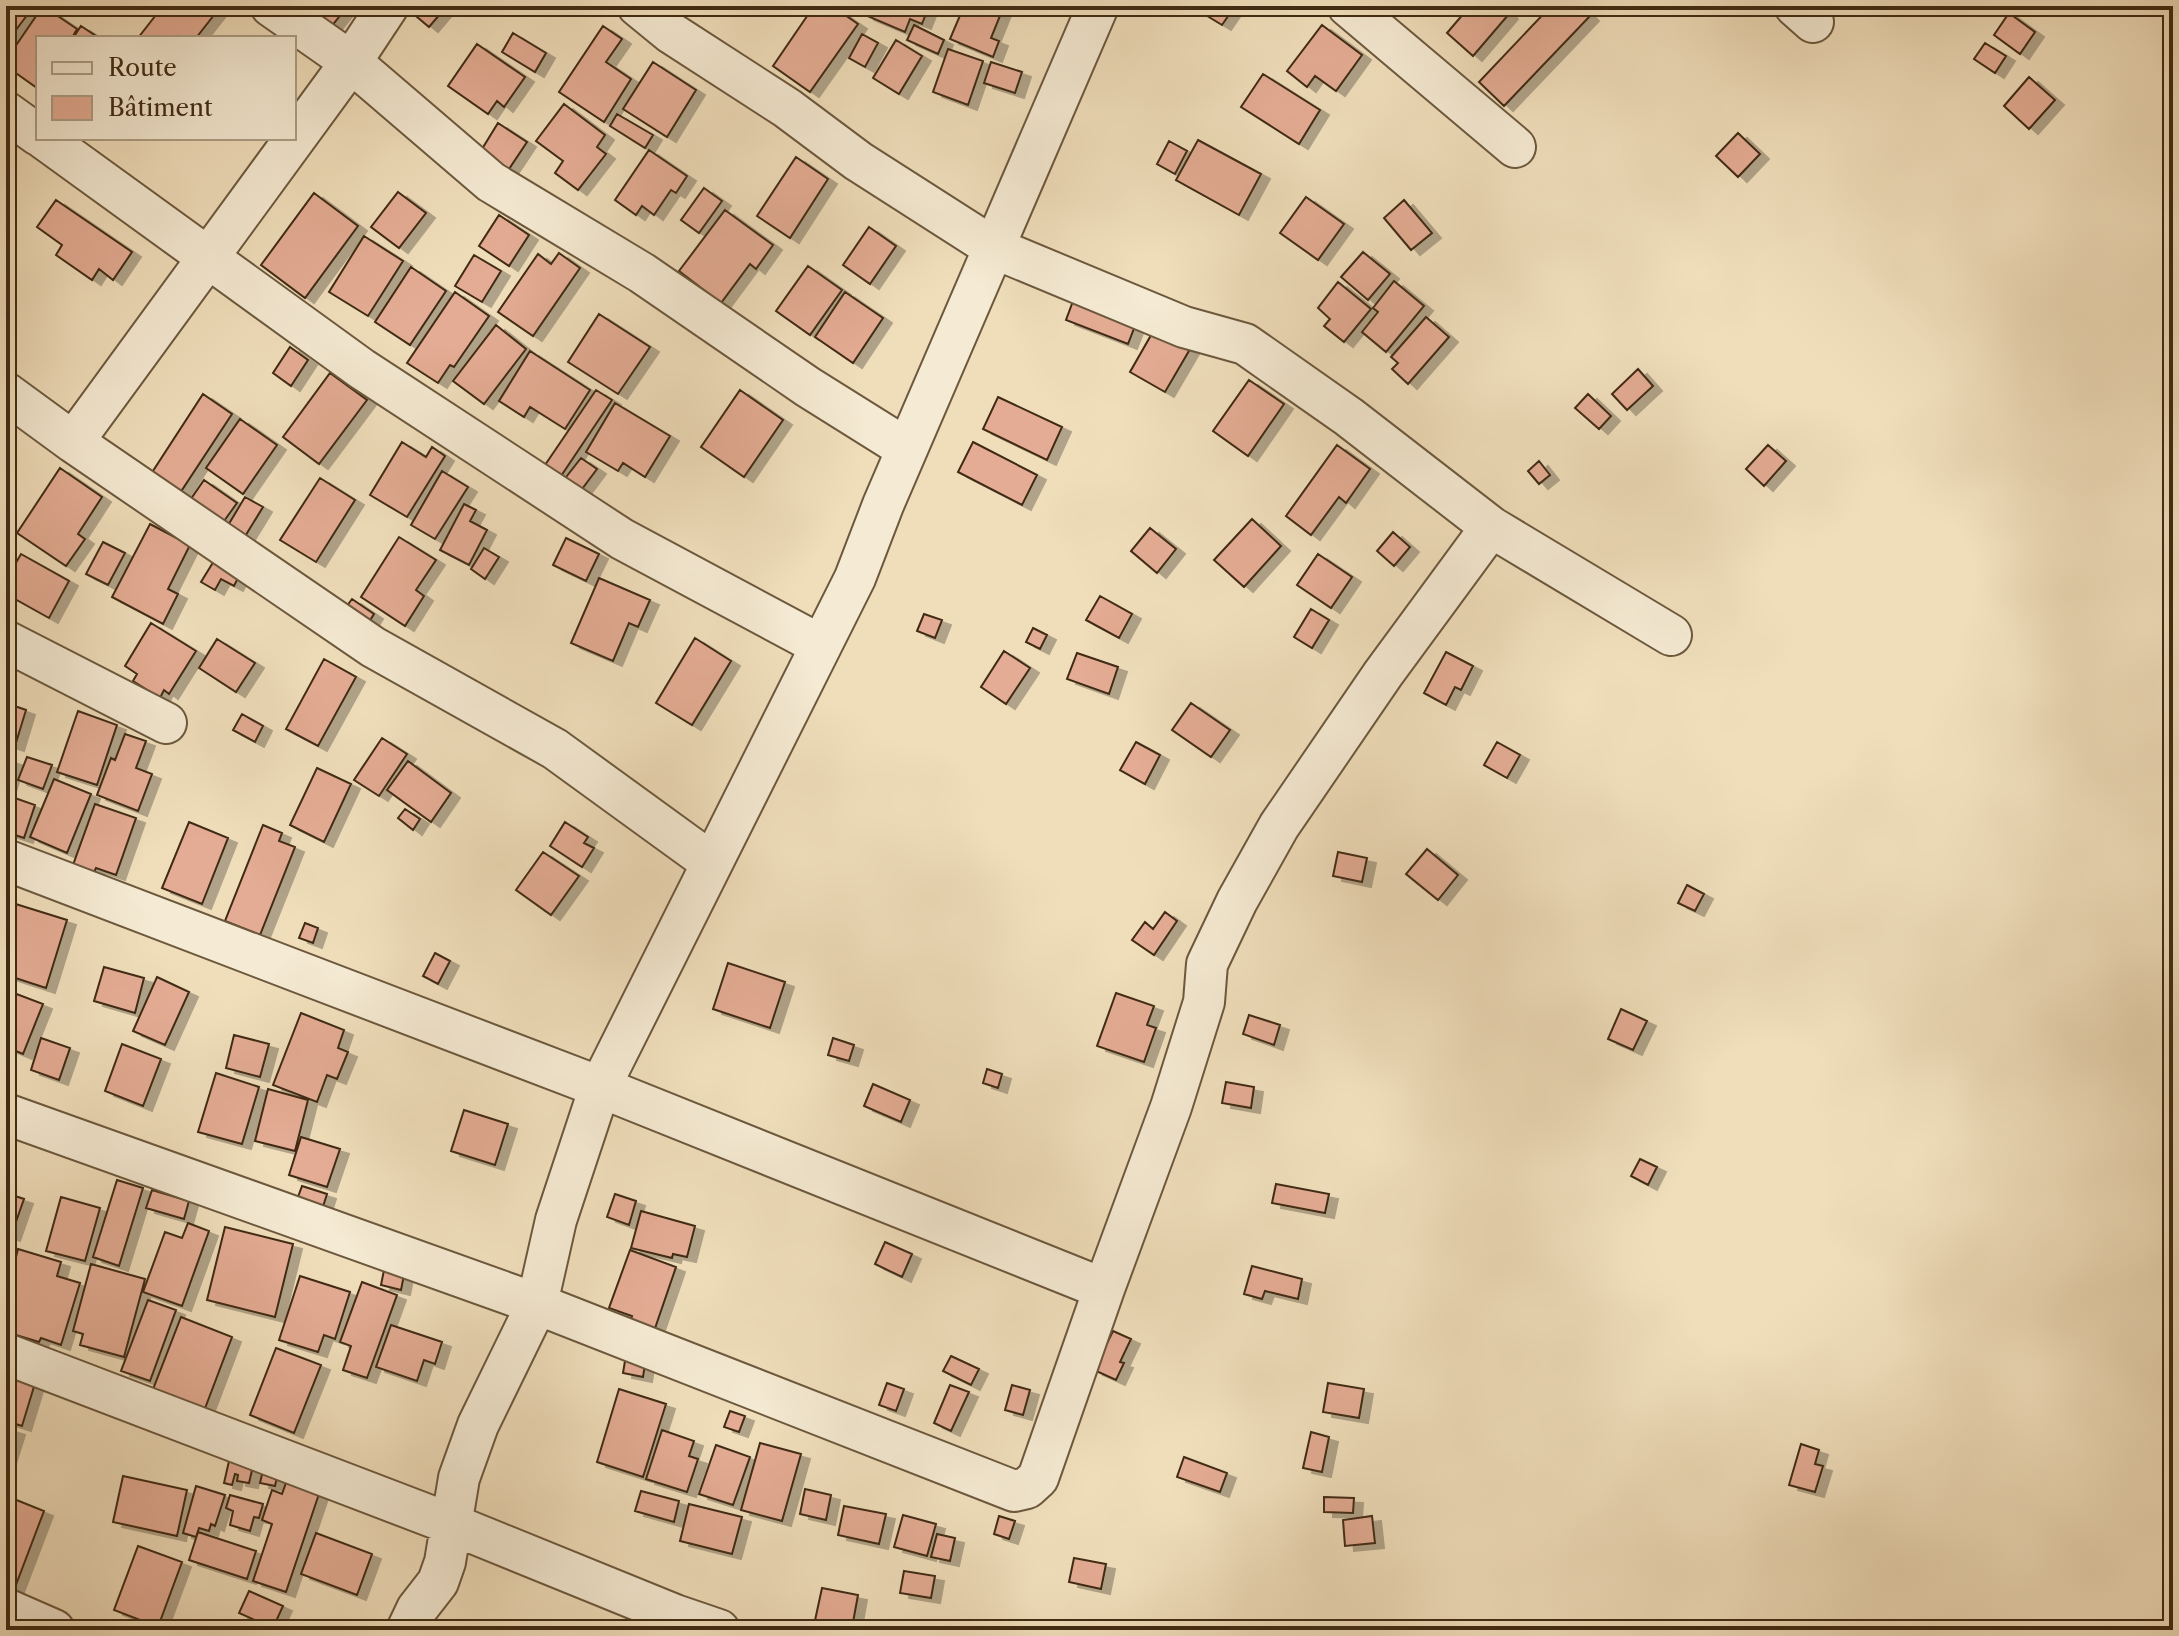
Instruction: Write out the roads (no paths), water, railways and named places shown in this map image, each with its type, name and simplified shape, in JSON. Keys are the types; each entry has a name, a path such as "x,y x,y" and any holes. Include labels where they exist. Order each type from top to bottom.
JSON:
{"street":[{"path":"271,6 351,62 491,182 642,273 808,387 907,449"},
{"path":"296,136 388,6"},
{"path":"638,6 671,33 787,108 858,161 994,248 1184,327 1245,344 1349,417 1491,527 1671,635"},
{"path":"1348,6 1515,147"},
{"path":"407,1630 417,1609 438,1582 445,1562 459,1478 478,1425 537,1304 556,1220 600,1087 855,578 1094,7"},
{"path":"6,112 36,133"},
{"path":"46,140 362,369 622,539 820,645"},
{"path":"73,442 293,140"},
{"path":"6,393 373,647 555,749 712,863"},
{"path":"6,1114 537,1304 1014,1491 1027,1488 1038,1478 1171,1107 1204,1002 1207,964 1237,901 1279,826 1383,674 1491,527"},
{"path":"6,641 166,723"},
{"path":"6,860 600,1087 1104,1289"},
{"path":"6,1354 719,1630"},
{"path":"6,1609 54,1630"}]}
